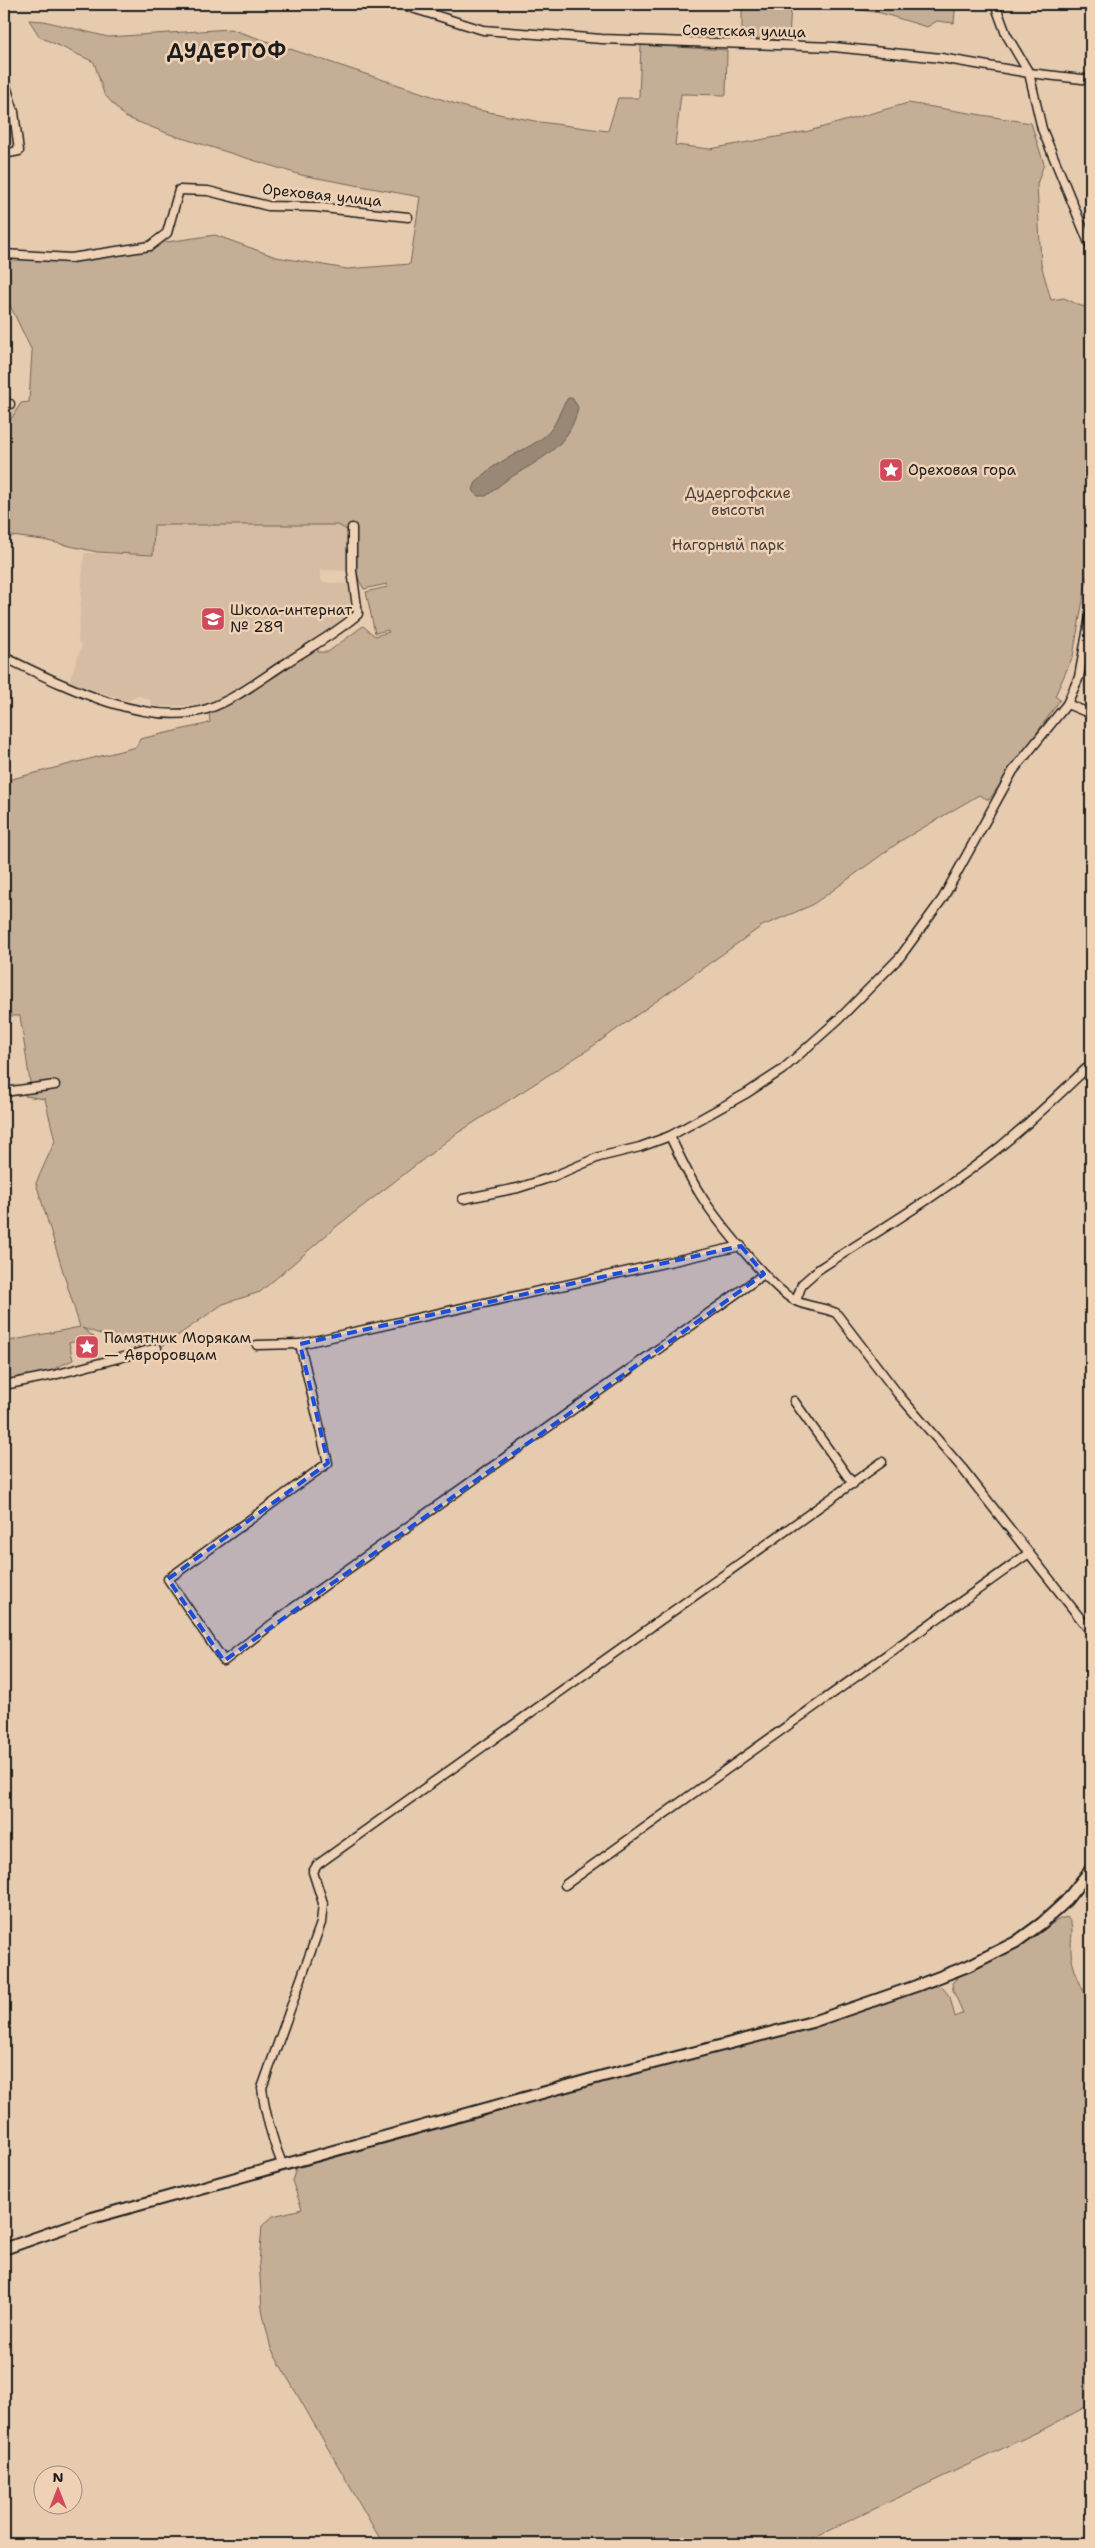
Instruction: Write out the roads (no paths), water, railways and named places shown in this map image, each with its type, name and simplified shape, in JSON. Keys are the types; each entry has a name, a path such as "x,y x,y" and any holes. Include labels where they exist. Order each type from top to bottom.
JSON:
{"street":[{"name":"Советская улица","path":"399,4 483,30 602,39 834,47 941,58 1029,73 1091,80"},
{"path":"994,4 1006,34 1029,73 1042,129 1091,248"},
{"path":"4,79 14,112 19,151 4,154"},
{"name":"Ореховая улица","path":"4,254 71,258 150,246 167,233 179,190 208,191 268,206 314,207 408,217"},
{"path":"4,657 98,698 148,712 167,713 205,709 240,693 310,646 343,628 358,614 352,571 352,528"},
{"path":"463,1199 518,1188 552,1177 599,1157 640,1147 670,1136 747,1093 782,1070 840,1018 900,957 944,898 1013,771 1067,704 1079,677 1091,612"},
{"path":"1067,704 1091,714"},
{"path":"796,1301 802,1284 819,1269 931,1198 969,1170 1002,1145 1091,1064"},
{"path":"4,1092 55,1085"},
{"path":"670,1136 700,1195 740,1246 778,1290 796,1301 836,1313 898,1394 962,1468 1091,1632"},
{"path":"257,1345 300,1344 740,1246"},
{"path":"300,1344 328,1463 168,1579 224,1661 293,1608 764,1274"},
{"path":"4,1385 54,1375 157,1348"},
{"path":"794,1401 853,1484"},
{"path":"282,2164 268,2126 262,2088 321,1923 323,1903 313,1872 317,1865 882,1462"},
{"path":"565,1885 1029,1553"},
{"path":"4,2249 92,2218 282,2164 603,2076 812,2022 916,1986 974,1963 1016,1942 1042,1923 1065,1902 1091,1869"}],"place":[{"name":"Ореховая гора","path":"891,470"},
{"name":"Школа-интернат № 289","path":"213,619"},
{"name":"Памятник Морякам — Авроровцам","path":"87,1347"}],"district":[{"name":"ДУДЕРГОФ","path":"227,51"}],"park label":[{"name":"Дудергофские высоты","path":"738,502"},
{"name":"Нагорный парк","path":"728,545"}]}
